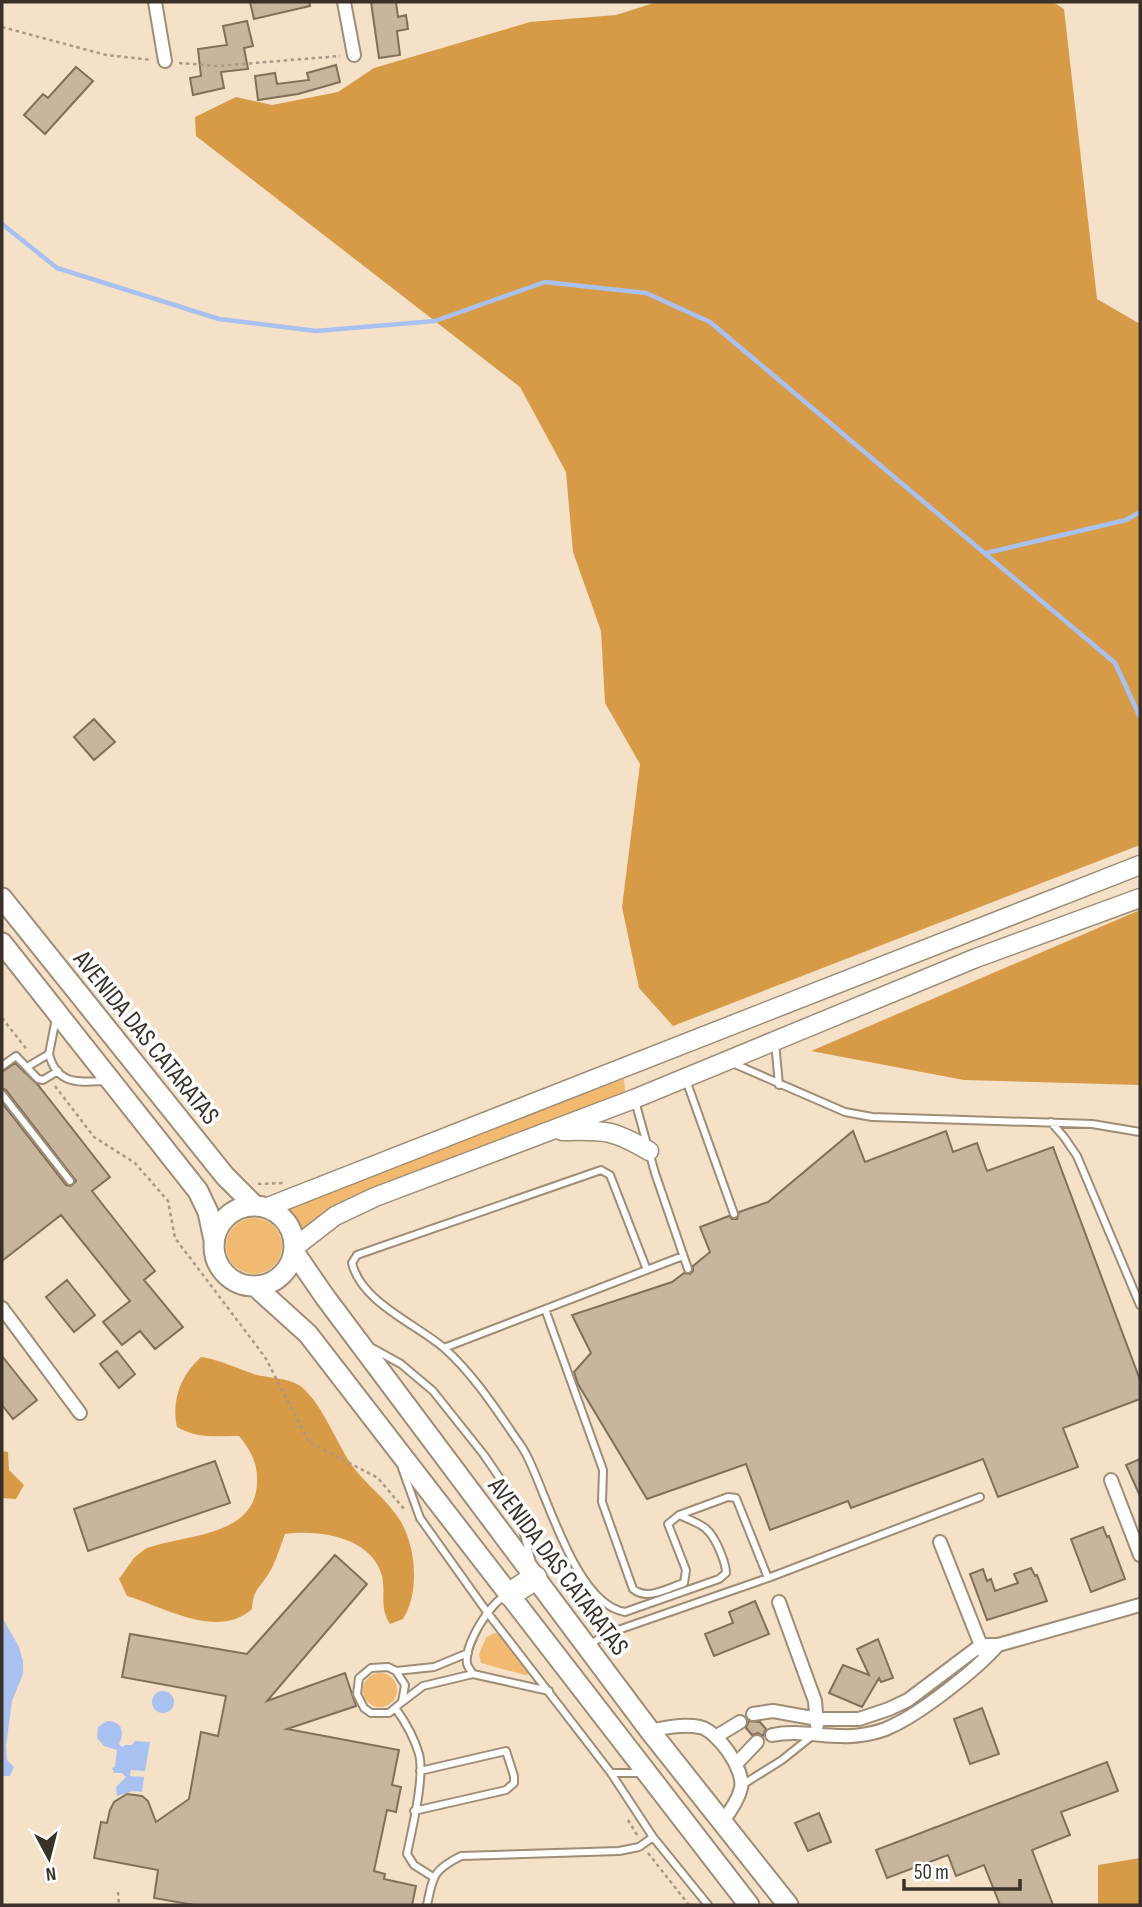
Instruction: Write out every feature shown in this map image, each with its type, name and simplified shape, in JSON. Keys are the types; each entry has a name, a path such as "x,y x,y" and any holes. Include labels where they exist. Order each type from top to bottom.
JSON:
{"highway":[{"path":"510,1594 535,1578"}],"main road":[{"name":"AVENIDA DAS CATARATAS","path":"2,898 225,1176 261,1206"},
{"name":"AVENIDA DAS CATARATAS","path":"2,943 198,1191 208,1212 214,1240"},
{"path":"261,1206 285,1219 294,1237 295,1250 284,1275 256,1287 236,1283 227,1277 216,1261 214,1240 221,1221 229,1214 261,1206"},
{"name":"AVENIDA DAS CATARATAS","path":"295,1250 357,1340 650,1731 788,1905"},
{"path":"256,1287 308,1334 749,1905"}],"street":[{"path":"155,2 165,61"},
{"path":"344,2 354,55"},
{"path":"261,1206 719,1031 1140,864"},
{"path":"295,1250 335,1216 375,1197 634,1099 976,958 1140,898"},
{"path":"634,1099 633,1079 638,1070 719,1031"},
{"path":"548,1132 606,1131 624,1136 649,1151"},
{"path":"2,1307 80,1413"},
{"path":"1111,1480 1140,1555"},
{"path":"940,1542 986,1658"},
{"path":"779,1602 815,1700 818,1719 815,1734"},
{"path":"753,1714 774,1711 818,1719 859,1719 908,1700 981,1645 998,1645 1140,1605"},
{"path":"772,1735 786,1732 844,1737 889,1728 917,1712 986,1658 998,1645"},
{"path":"717,1736 740,1722"},
{"path":"650,1731 678,1725 702,1728 717,1736 736,1764 742,1786 733,1808 722,1822"},
{"path":"736,1764 757,1742"}],"lane":[{"path":"57,1013 49,1054 64,1079 111,1081"},
{"path":"775,1041 779,1085"},
{"path":"27,1067 49,1054"},
{"path":"2,1066 16,1056 38,1079 58,1071"},
{"path":"727,1061 845,1112 872,1117 1092,1124 1140,1132"},
{"path":"686,1078 734,1214"},
{"path":"2,1094 70,1181"},
{"path":"634,1099 688,1269"},
{"path":"1051,1122 1077,1156 1140,1305"},
{"path":"647,1270 610,1175 601,1170 357,1255 352,1263 354,1274 374,1296 444,1348 479,1387 526,1452 570,1558 594,1590 614,1610 625,1612 719,1580 726,1573 726,1566 713,1534 705,1526 679,1515"},
{"path":"444,1348 683,1256"},
{"path":"545,1309 603,1470 602,1502 633,1589 640,1595 650,1594 684,1583 686,1570 668,1524 679,1515 728,1497 737,1498 768,1578"},
{"path":"357,1340 401,1364 433,1391 484,1455 514,1499 533,1560 535,1578"},
{"path":"391,1440 420,1518 487,1612 611,1773 653,1837 708,1905"},
{"path":"587,1647 618,1630 768,1578 980,1497"},
{"path":"473,1674 467,1666 468,1653 487,1612 502,1597 510,1594"},
{"path":"396,1671 434,1667 468,1653"},
{"path":"402,1702 405,1685 396,1671 388,1667 371,1668 359,1678 356,1694 364,1708 371,1713 388,1713 396,1709 423,1686 473,1674 549,1691"},
{"path":"396,1709 409,1727 419,1756 420,1771 407,1854 414,1865 433,1877"},
{"path":"742,1786 815,1734"},
{"path":"415,1811 506,1790 514,1783 506,1751 420,1771"},
{"path":"611,1773 648,1773"},
{"path":"427,1905 433,1877 445,1864 461,1856 619,1851 639,1847 653,1837"}],"path":[{"path":"2,27 106,55 218,66 354,55"},
{"path":"2,1018 36,1061"},
{"path":"48,1077 94,1137 135,1163 168,1201 175,1238 265,1357 309,1442 378,1478 404,1509"},
{"path":"626,1811 629,1824 642,1844 689,1905"},
{"path":"118,1892 119,1905"}],"shaded area":[{"path":"657,2 1053,2 1064,9 1097,299 1140,324 1140,845 673,1026 639,988 622,907 640,764 605,703 601,631 573,552 566,472 520,387 196,136 195,117 236,97 272,105 338,92 374,68 530,22 616,15"},
{"path":"1140,910 1140,1085 964,1080 811,1051"},
{"path":"624,1079 625,1092 347,1199 329,1210 306,1233 283,1208"},
{"path":"248,1218 260,1218 270,1222 278,1230 282,1246 278,1262 270,1270 260,1274 248,1274 238,1270 230,1262 226,1252 226,1240 230,1230 238,1222"},
{"path":"201,1357 257,1375 294,1383 314,1400 349,1461 395,1513 408,1537 414,1580 409,1607 403,1619 390,1624 384,1606 382,1576 367,1552 342,1538 313,1533 285,1534 271,1569 255,1593 252,1609 238,1618 223,1622 191,1618 127,1596 119,1579 134,1558 145,1549 214,1531 244,1515 253,1502 257,1484 255,1464 239,1436 200,1435 177,1427 175,1407 179,1389 188,1372"},
{"path":"2,1451 8,1452 9,1470 24,1485 16,1499 2,1498"},
{"path":"494,1633 498,1634 529,1674 481,1663 479,1654 486,1638"},
{"path":"380,1673 392,1678 397,1690 392,1702 380,1707 368,1702 363,1690 368,1678"},
{"path":"1140,1858 1140,1905 1098,1905 1098,1865"}],"water":[{"path":"2,1617 19,1647 23,1661 23,1674 12,1701 6,1746 7,1760 14,1767 10,1776 2,1776"},
{"path":"159,1691 167,1691 174,1698 174,1706 167,1713 159,1713 152,1706 152,1698"},
{"path":"107,1721 116,1723 121,1728 119,1744 122,1747 132,1745 135,1741 150,1742 145,1771 131,1770 130,1776 144,1777 142,1792 133,1791 117,1796 116,1787 126,1777 122,1773 114,1773 112,1768 115,1767 117,1750 104,1746 97,1738 98,1727"}],"building":[{"path":"250,2 309,2 310,6 254,19"},
{"path":"371,2 396,2 398,17 406,15 408,29 397,31 400,55 379,58"},
{"path":"247,21 253,46 244,48 248,69 221,72 224,88 193,95 190,78 201,76 198,49 227,45 223,26"},
{"path":"336,65 340,82 298,94 258,100 255,76 275,73 277,84 309,80 307,73"},
{"path":"76,67 93,81 45,134 24,115 43,94 48,98"},
{"path":"94,719 115,742 94,760 74,737"},
{"path":"15,1063 38,1085 110,1177 92,1191 155,1271 144,1280 183,1327 155,1349 140,1331 122,1345 103,1322 130,1301 61,1215 2,1261 2,1103 66,1185 71,1186 76,1181 2,1088 2,1072"},
{"path":"853,1131 865,1162 946,1131 953,1152 977,1143 987,1171 1053,1147 1140,1380 1140,1399 1063,1428 1078,1467 998,1497 983,1459 851,1508 848,1501 770,1530 746,1464 647,1499 578,1384 574,1372 591,1353 572,1315 672,1282 684,1273 690,1274 693,1266 710,1252 700,1227 729,1216 737,1219 739,1212 768,1202"},
{"path":"67,1280 95,1315 74,1332 46,1297"},
{"path":"117,1351 135,1374 119,1388 100,1364"},
{"path":"2,1356 37,1400 13,1419 2,1405"},
{"path":"1140,1459 1140,1496 1126,1465"},
{"path":"215,1461 230,1503 88,1551 74,1509"},
{"path":"1103,1527 1125,1579 1091,1592 1071,1539"},
{"path":"335,1555 367,1584 267,1701 345,1673 356,1706 287,1729 399,1750 392,1785 401,1787 396,1812 387,1810 374,1871 385,1874 384,1879 416,1886 412,1905 194,1905 154,1898 158,1870 94,1858 101,1822 107,1823 114,1802 127,1794 142,1796 148,1801 156,1822 189,1799 201,1732 218,1736 226,1696 122,1677 130,1634 247,1654"},
{"path":"1031,1568 1035,1576 1037,1575 1047,1601 987,1620 970,1574 983,1569 987,1581 991,1579 995,1591 1018,1583 1014,1574"},
{"path":"755,1601 769,1634 714,1656 705,1634 733,1623 729,1612"},
{"path":"878,1639 893,1678 881,1682 879,1678 862,1707 829,1693 843,1665 869,1675 857,1649"},
{"path":"982,1708 999,1754 970,1764 954,1719"},
{"path":"749,1721 760,1722 766,1729 763,1736 758,1733 752,1735 746,1728"},
{"path":"1107,1762 1118,1791 1061,1812 1070,1835 1032,1850 1053,1905 1000,1905 984,1865 956,1876 948,1855 887,1878 876,1850"},
{"path":"819,1813 831,1842 808,1851 795,1823"}],"waterway":[{"path":"2,224 57,268 219,319 316,331 435,321 545,282 646,293 710,322 1115,663 1140,717"},
{"path":"986,553 1126,520 1140,512"}]}
